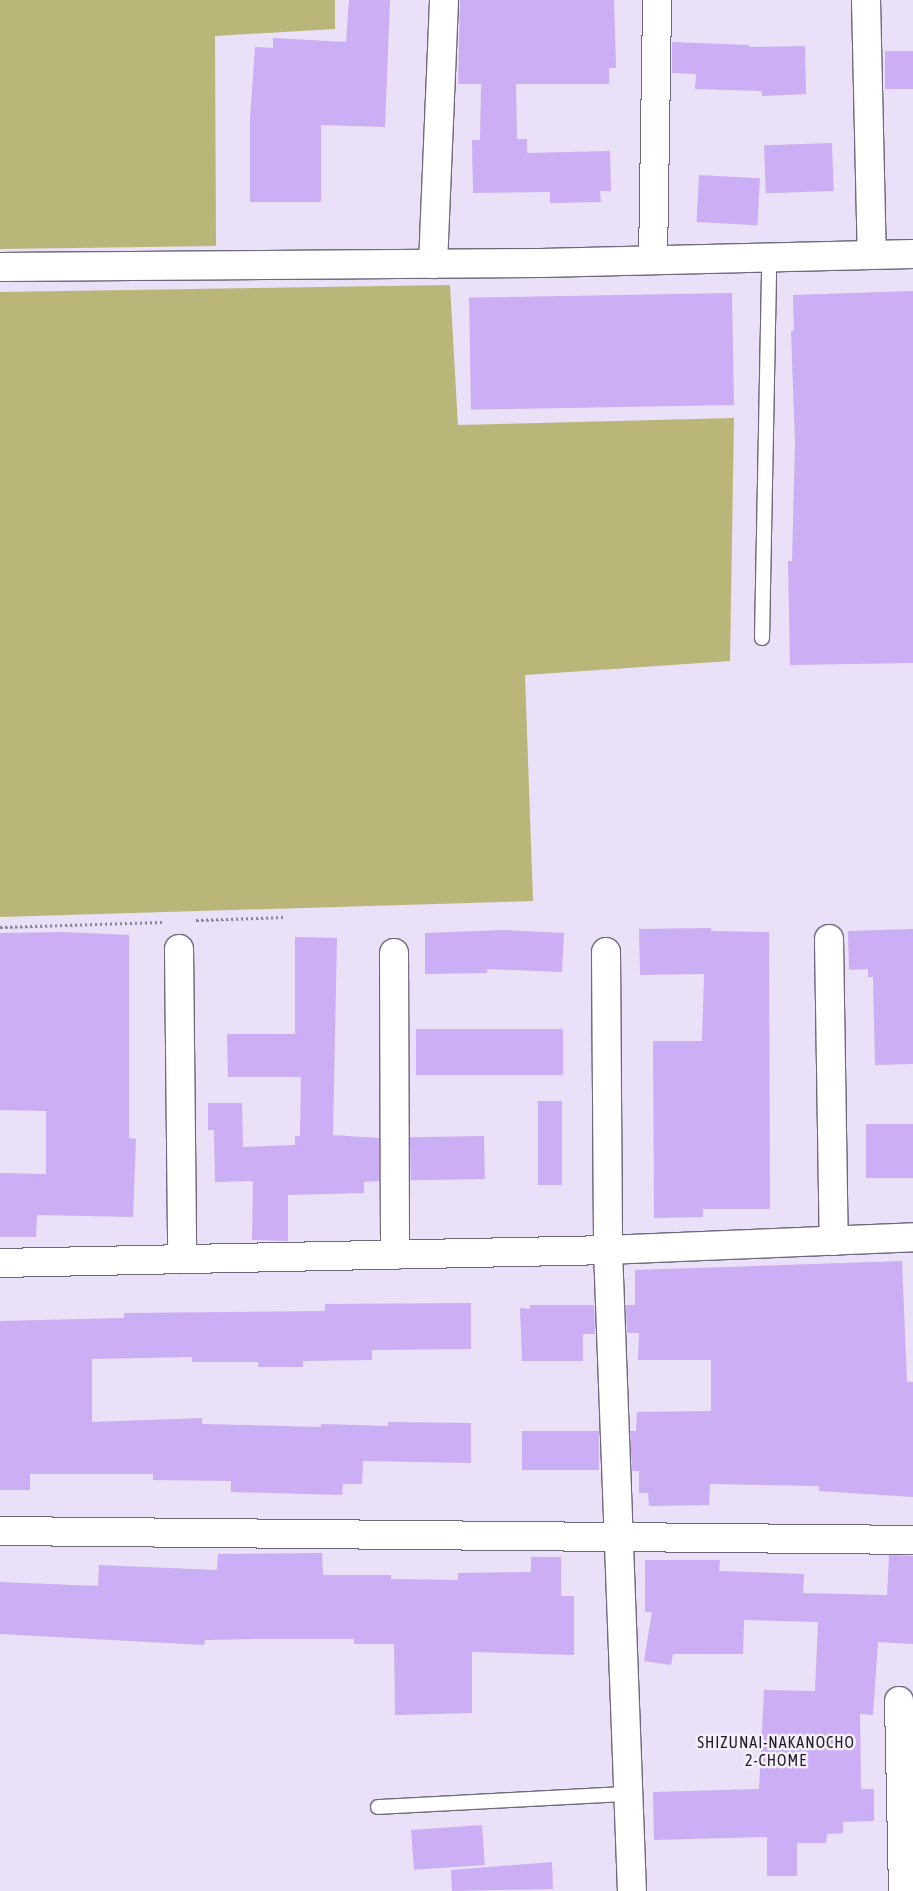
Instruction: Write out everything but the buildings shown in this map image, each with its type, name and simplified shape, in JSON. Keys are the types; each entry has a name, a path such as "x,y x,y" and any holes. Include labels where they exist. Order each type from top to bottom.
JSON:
{"street":[{"path":"433,264 444,0"},
{"path":"653,260 657,0"},
{"path":"866,0 872,255"},
{"path":"0,267 433,264 913,254"},
{"path":"829,939 834,1241"},
{"path":"179,950 182,1260"},
{"path":"606,952 608,1250 617,1536 632,1891"},
{"path":"394,953 395,1255"},
{"path":"0,1263 608,1250 913,1237"},
{"path":"0,1531 913,1540"},
{"path":"900,1701 903,1891"}],"lane":[{"path":"762,638 769,258"},
{"path":"378,1807 627,1794"}],"path":[{"path":"186,921 285,917"},
{"path":"0,927 167,921"}],"shaded area":[{"path":"0,0 335,0 335,29 215,36 216,246 0,249"},
{"path":"450,285 458,425 734,418 730,661 525,675 533,901 0,917 0,292"}],"district":[{"name":"SHIZUNAI-NAKANOCHO 2-CHOME","path":"776,1751"}]}
